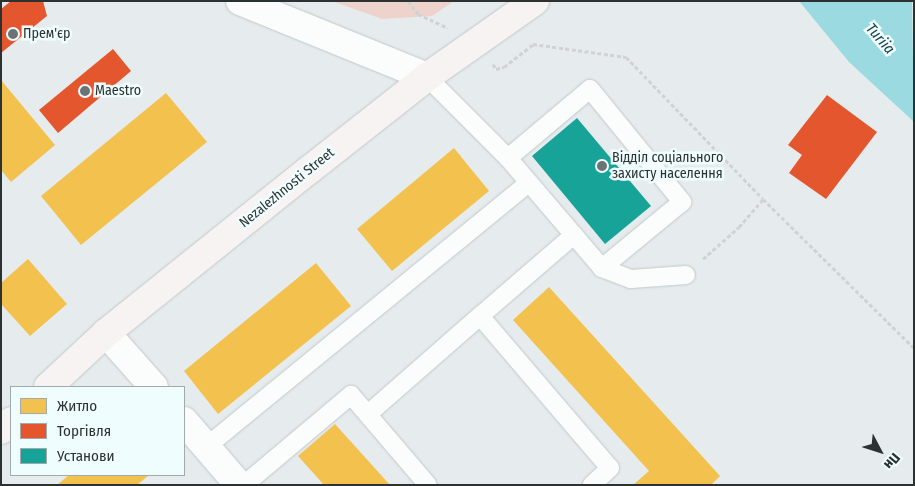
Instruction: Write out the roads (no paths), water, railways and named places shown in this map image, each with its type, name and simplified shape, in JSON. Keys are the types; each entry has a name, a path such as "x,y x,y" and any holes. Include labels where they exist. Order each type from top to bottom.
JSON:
{"main road":[{"name":"Nezalezhnosti Street","path":"49,386 106,333 427,77 474,42 535,1"}],"street":[{"path":"240,1 427,77"},
{"path":"106,333 153,386"},
{"path":"185,422 239,485"}],"lane":[{"path":"427,77 508,158 602,268 631,279 686,275"},
{"path":"508,158 590,89 682,202 602,268"},
{"path":"206,446 529,183"},
{"path":"368,414 574,235"},
{"path":"480,316 610,468 592,485"},
{"path":"244,485 352,395 428,485"}],"water":[{"name":"Turiia","path":"799,1 912,1 914,122 849,62"}],"place":[{"name":"Прем'єр","path":"13,34"},
{"name":"Maestro","path":"85,91"},
{"name":"Відділ соціального захисту населення","path":"602,166"}]}
